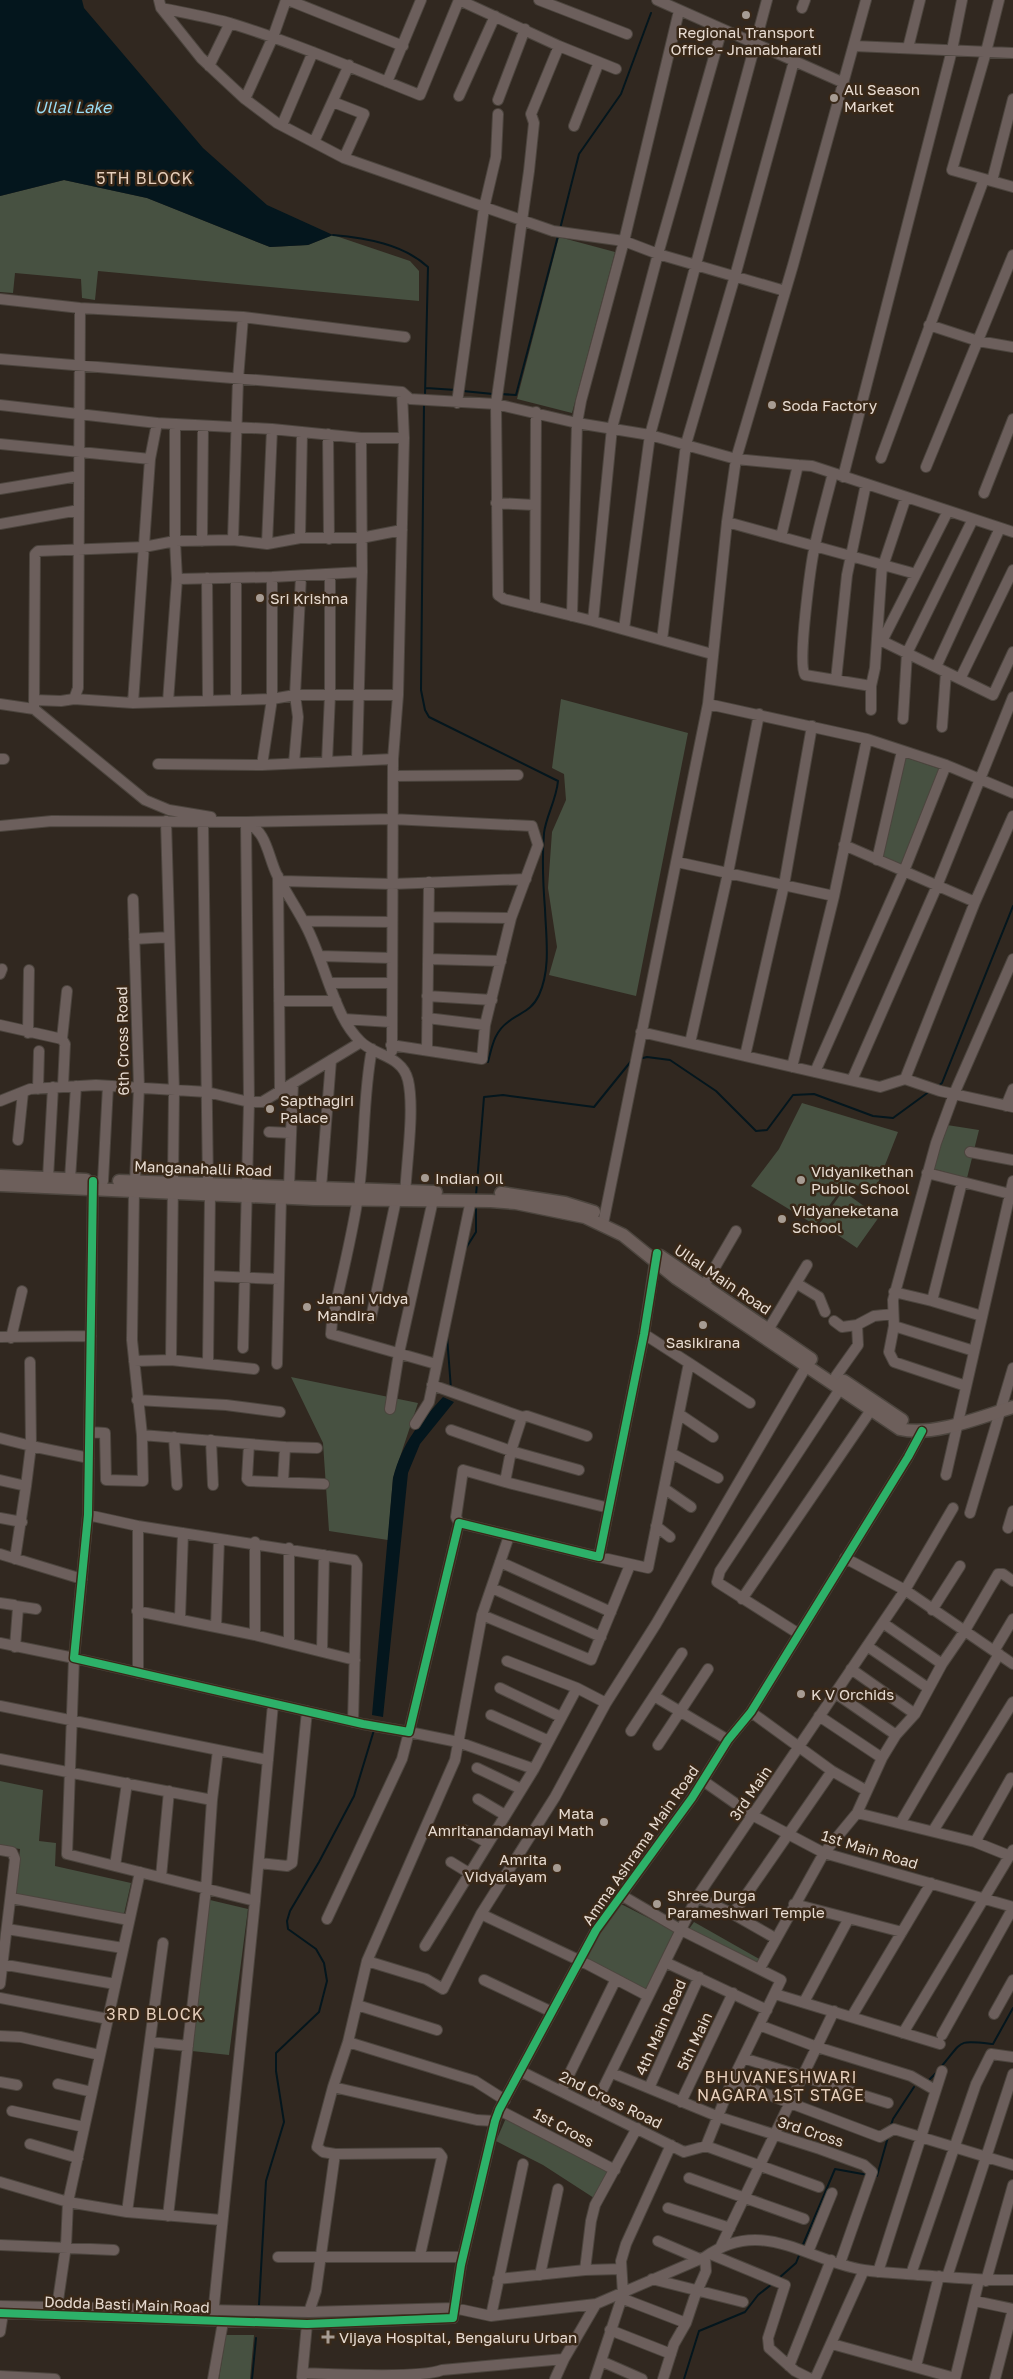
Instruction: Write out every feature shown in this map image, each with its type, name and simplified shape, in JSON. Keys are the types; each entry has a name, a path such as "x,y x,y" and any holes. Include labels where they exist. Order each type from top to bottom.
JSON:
{"main road":[{"name":"Manganahalli Road","path":"0,1176 70,1179 135,1186 209,1189 321,1188 358,1194 402,1197"},
{"name":"Manganahalli Road","path":"0,1185 96,1183"},
{"name":"Manganahalli Road","path":"247,1190 281,1197 358,1194"},
{"path":"402,1197 471,1196"},
{"path":"402,1197 433,1200 471,1196"},
{"name":"Ullal Main Road","path":"471,1196 491,1196 604,1220 808,1363 911,1427 922,1431"},
{"name":"Ullal Main Road","path":"656,1257 704,1286 768,1330 808,1363"},
{"name":"Ullal Main Road","path":"838,1382 871,1410 900,1429 913,1432 958,1423 1007,1409"}],"street":[{"path":"245,99 287,0 402,46"},
{"path":"160,4 230,23 272,37 349,65 420,95 459,0 616,69"},
{"path":"539,0 626,34"},
{"path":"657,0 844,83"},
{"path":"624,629 650,435 767,0"},
{"path":"604,1220 708,704 727,522 736,459 866,0"},
{"path":"908,48 920,0"},
{"path":"843,477 952,50 962,0"},
{"path":"999,0 952,170 1013,187"},
{"path":"387,82 418,1"},
{"path":"160,4 209,66 245,99 282,125 344,158 553,231 624,241 658,254 785,291"},
{"path":"572,616 577,422 624,241 679,10"},
{"path":"459,96 495,16"},
{"path":"209,66 230,23"},
{"path":"498,100 525,29"},
{"path":"593,621 612,428 658,254 722,29"},
{"path":"560,46 531,114 533,132 496,404 498,595 504,599 624,629 712,654"},
{"path":"854,46 1013,53"},
{"path":"282,125 313,52"},
{"path":"662,640 686,444 735,276 794,61"},
{"path":"574,126 599,62"},
{"path":"314,142 349,65"},
{"path":"881,458 929,325 988,180 1013,99"},
{"path":"332,102 364,114 344,158"},
{"path":"457,403 484,208 496,157 498,114"},
{"path":"926,467 1013,255"},
{"path":"0,299 80,308 244,317 405,337"},
{"path":"74,698 78,688 80,308"},
{"path":"233,540 238,380 244,317"},
{"path":"929,325 978,341 1013,347"},
{"path":"0,359 402,392 410,399 496,404 577,422 650,435 736,459 798,464 833,473 1012,531"},
{"path":"393,1059 391,1044 392,819 393,759 398,695 402,530 404,438 402,392"},
{"path":"0,405 157,423 272,429 361,438 404,438"},
{"path":"535,607 534,505 536,412"},
{"path":"984,493 1013,419"},
{"path":"133,703 150,459 157,423"},
{"path":"168,702 177,579 175,541 175,424"},
{"path":"202,426 202,541"},
{"path":"267,544 272,429"},
{"path":"300,538 302,433"},
{"path":"328,434 329,539"},
{"path":"357,760 362,572 361,438"},
{"path":"0,444 150,459"},
{"path":"781,537 798,464"},
{"path":"833,473 815,546 802,651 802,671 811,678 871,686"},
{"path":"0,489 79,476"},
{"path":"836,680 846,575 852,557 866,484"},
{"path":"870,710 871,686 875,668 882,565 906,497"},
{"path":"496,503 534,505"},
{"path":"0,524 79,510"},
{"path":"948,511 882,642 993,695 1013,652"},
{"path":"903,718 907,653 973,519"},
{"path":"727,522 916,574"},
{"path":"936,667 1000,528"},
{"path":"371,1318 402,1197 410,1096 408,1078 393,1059 361,1042 344,1019 304,920 280,879 264,840 253,825 246,822 169,810 145,800 34,705 35,554 42,550 144,547 175,541 233,540 267,544 300,538 361,538 402,530"},
{"path":"960,679 1013,570"},
{"path":"177,579 301,576 362,572"},
{"path":"327,762 330,695 330,574"},
{"path":"294,763 298,716 295,695 301,576"},
{"path":"262,765 272,698 272,577"},
{"path":"207,578 208,699"},
{"path":"236,578 236,700"},
{"path":"942,727 946,672"},
{"path":"0,704 34,705 74,698 133,703 208,699 236,700 295,695 398,695"},
{"path":"852,1080 937,886 1013,697"},
{"path":"708,704 868,739 946,765 1013,793"},
{"path":"690,1043 728,873 759,714"},
{"path":"745,1056 784,885 812,726"},
{"path":"792,1067 834,896 868,739"},
{"path":"877,860 902,750"},
{"path":"158,764 262,765 393,759"},
{"path":"815,1072 904,871 946,765"},
{"path":"393,776 518,775"},
{"path":"905,1079 975,902 1013,816"},
{"path":"0,826 52,821 246,822 392,819 532,826 538,845 512,918 485,1025 482,1060 391,1044"},
{"path":"166,821 174,1091 171,1360"},
{"path":"202,822 208,1092 210,1276 208,1363"},
{"path":"243,1348 250,1102 246,822"},
{"path":"844,845 975,902"},
{"path":"677,862 834,896"},
{"path":"280,879 392,884 526,879"},
{"path":"280,879 280,1091"},
{"path":"426,1049 429,882"},
{"name":"6th Cross Road","path":"90,1432 105,1433 106,1480 143,1482 142,1435 132,1340 139,1087 133,899"},
{"path":"428,917 512,918"},
{"path":"304,920 392,922"},
{"path":"134,939 169,937"},
{"path":"320,956 392,958"},
{"path":"428,959 501,961"},
{"path":"966,1386 894,1362 889,1352 894,1326 894,1292 927,1173 954,1094 1013,959"},
{"path":"28,1033 30,970"},
{"path":"329,984 392,983"},
{"path":"48,1178 58,1087 65,1044 62,1039 67,991"},
{"path":"427,996 492,1000"},
{"path":"279,1001 336,1001"},
{"path":"427,1018 485,1025"},
{"path":"344,1019 391,1022"},
{"path":"0,1025 28,1033 62,1039"},
{"path":"641,1032 880,1087 905,1079 940,1091 1010,1106 1013,1090"},
{"path":"0,1101 38,1088 108,1086 208,1092 250,1102 262,1102 361,1042"},
{"path":"372,1049 367,1075 364,1140 358,1194 331,1334 436,1364"},
{"path":"38,1088 39,1051"},
{"path":"321,1188 330,1060"},
{"path":"290,1187 293,1083"},
{"path":"70,1179 76,1086"},
{"path":"108,1086 96,1183 88,1515 74,1658 67,1854 255,1901"},
{"path":"18,1140 23,1092"},
{"path":"268,1132 292,1133"},
{"path":"970,1152 1013,1160"},
{"path":"927,1173 1010,1194"},
{"path":"946,1475 1013,1181"},
{"path":"932,1301 962,1182"},
{"path":"415,1424 429,1402 471,1196"},
{"path":"277,1364 281,1197"},
{"path":"390,1409 399,1353 433,1200"},
{"path":"704,1286 736,1231"},
{"path":"599,1557 644,1334 656,1257"},
{"path":"768,1330 807,1265"},
{"path":"210,1276 279,1279"},
{"path":"796,1283 819,1297 825,1312"},
{"path":"11,1338 22,1291"},
{"path":"894,1292 982,1316"},
{"path":"834,1321 842,1327 857,1325 874,1316 893,1314"},
{"path":"799,1634 717,1582 720,1571 838,1382 858,1345 857,1325"},
{"path":"894,1326 974,1351"},
{"path":"644,1334 750,1403"},
{"path":"0,1337 91,1336"},
{"path":"134,1361 171,1360 254,1369"},
{"path":"15,1558 22,1522 30,1446 30,1362"},
{"path":"459,1523 648,1568 689,1363"},
{"path":"367,1962 426,1979 443,1989 481,1914 556,1797 606,1703 656,1624 808,1363"},
{"path":"970,1513 1007,1409 1013,1368"},
{"path":"432,1385 522,1417 527,1416 587,1436"},
{"path":"137,1400 226,1405 280,1412"},
{"path":"742,1599 871,1410"},
{"path":"679,1414 714,1437"},
{"path":"505,1482 504,1479 511,1451 522,1417"},
{"path":"451,1430 511,1451 580,1470"},
{"name":"Amma Ashrama Main Road","path":"454,2313 463,2257 499,2110 596,1930 728,1740 751,1712 908,1457 922,1431"},
{"path":"142,1435 317,1448"},
{"path":"174,1437 177,1485"},
{"path":"0,1438 89,1458"},
{"path":"211,1440 213,1485"},
{"path":"249,1444 247,1479 249,1481 324,1484"},
{"path":"283,1482 285,1447"},
{"path":"672,1453 718,1478"},
{"path":"327,1919 398,1768 409,1732 459,1523 456,1517 463,1470 609,1508"},
{"path":"0,1480 26,1486"},
{"path":"665,1489 691,1507"},
{"name":"3rd Main","path":"594,2107 697,1897 883,1624 953,1508"},
{"path":"1008,1528 1013,1511"},
{"path":"88,1515 138,1526 219,1539 255,1542 351,1558 358,1565 355,1660 358,1723"},
{"path":"0,1518 22,1522"},
{"path":"138,1526 138,1674"},
{"path":"656,1526 670,1537"},
{"path":"180,1618 183,1533"},
{"path":"420,2255 442,2157 439,2153 336,2154 323,2152 317,2147 332,2087 348,2042 367,1962 449,1777 458,1742 482,1615 509,1536"},
{"path":"216,1627 219,1539"},
{"path":"255,1542 255,1634"},
{"path":"289,1548 289,1643"},
{"path":"0,1554 82,1579"},
{"path":"322,1651 324,1555"},
{"path":"845,1558 905,1590 1013,1664"},
{"path":"500,1562 611,1612"},
{"path":"482,1615 591,1660 630,1565"},
{"path":"932,1610 960,1566"},
{"path":"760,1968 824,1853 857,1813 882,1758 896,1735 915,1714 942,1664 964,1632 998,1574 1003,1574 1013,1581"},
{"path":"492,1588 601,1637"},
{"path":"0,1603 36,1608"},
{"path":"15,1647 18,1611 16,1606"},
{"path":"138,1611 255,1634 355,1660"},
{"path":"901,1822 1013,1619"},
{"path":"883,1624 942,1664"},
{"path":"0,1644 74,1658 358,1723 458,1742 534,1768"},
{"path":"867,1646 928,1688"},
{"path":"631,1731 682,1653"},
{"path":"507,1661 577,1688 606,1703"},
{"path":"658,1745 708,1668"},
{"path":"851,1669 915,1714"},
{"path":"500,1688 561,1717"},
{"path":"425,1946 534,1768 547,1740 577,1688"},
{"path":"835,1693 896,1735"},
{"path":"654,1696 728,1740"},
{"path":"933,1831 1013,1702"},
{"path":"213,2379 222,2220 259,1863 273,1704"},
{"path":"0,1706 268,1760"},
{"path":"259,1863 287,1866 292,1862 307,1711"},
{"path":"751,1712 800,1745 832,1771 867,1791"},
{"path":"491,1716 547,1740"},
{"path":"819,1716 882,1758"},
{"path":"168,2216 206,1889 212,1800 218,1750"},
{"path":"0,1759 212,1800"},
{"path":"477,1768 521,1789"},
{"path":"733,1914 832,1771"},
{"path":"976,1842 1011,1778"},
{"name":"1st Main Road","path":"702,1780 752,1815 824,1853 1013,1908"},
{"path":"115,1866 127,1783"},
{"path":"161,1877 169,1791"},
{"path":"478,1799 505,1815"},
{"path":"857,1813 901,1822 1012,1853 903,2033"},
{"path":"464,1830 488,1842"},
{"path":"0,1850 12,1852 15,1856 0,1984"},
{"path":"451,1862 469,1873"},
{"path":"57,2311 66,2246 68,2202 140,1872"},
{"path":"852,2016 931,1883"},
{"path":"621,1895 681,1930 781,1980 732,2081 706,2146 792,2179 819,2187"},
{"path":"697,1897 733,1914 775,1938"},
{"path":"11,1898 129,1920"},
{"path":"794,1904 848,1920 902,1932"},
{"path":"775,1994 903,2033 941,2039 1013,1908"},
{"path":"481,1914 580,1960 648,1996"},
{"path":"804,2002 848,1920"},
{"path":"6,1929 123,1948"},
{"path":"127,2212 163,1943"},
{"path":"665,1962 767,2010"},
{"path":"1,1964 115,1984"},
{"name":"4th Main Road","path":"649,2088 699,1977"},
{"path":"561,2091 616,1979"},
{"path":"484,1980 552,2012"},
{"path":"994,2014 1013,1980"},
{"name":"5th Main","path":"681,2102 733,1993"},
{"path":"0,1998 108,2018"},
{"path":"357,2005 437,2030"},
{"path":"721,2246 834,2011"},
{"path":"759,2025 817,2047 911,2076 935,2090"},
{"path":"0,2036 21,2037 100,2054"},
{"path":"150,2042 188,2046"},
{"path":"348,2042 475,2081 505,2100"},
{"path":"911,2274 976,2084 991,2054 1013,2057"},
{"path":"743,2058 888,2103"},
{"name":"2nd Cross Road","path":"520,2072 671,2146 689,2152 706,2146"},
{"path":"878,2272 942,2072"},
{"name":"3rd Cross","path":"612,2073 719,2117 864,2165 872,2172 871,2180 836,2262"},
{"path":"916,2366 943,2277 1013,2074"},
{"path":"732,2081 880,2137 894,2128 1013,2165"},
{"path":"0,2082 17,2085"},
{"path":"58,2084 92,2092"},
{"path":"332,2087 477,2120 495,2121"},
{"name":"1st Cross","path":"499,2110 615,2170"},
{"path":"12,2111 84,2127"},
{"path":"585,2270 593,2211 637,2128"},
{"path":"30,2144 78,2158"},
{"path":"595,2379 622,2296 621,2269 626,2244 671,2146"},
{"path":"308,2312 316,2291 336,2154"},
{"path":"492,2316 498,2279 523,2164"},
{"path":"689,2178 804,2219"},
{"path":"0,2182 68,2202 127,2212 222,2220"},
{"path":"832,2344 955,2378 975,2301 1013,2185"},
{"path":"540,2275 558,2189"},
{"path":"807,2252 832,2193"},
{"path":"668,2208 730,2228"},
{"path":"564,2359 442,2370 435,2374 404,2377 302,2376 307,2324 474,2312 492,2316 596,2304 622,2296 652,2279 705,2257 721,2246 766,2240 795,2247 864,2270 983,2281 1013,2280"},
{"path":"658,2241 776,2280 785,2285 768,2343 772,2352 789,2366 811,2379"},
{"path":"0,2245 66,2246 114,2250"},
{"path":"278,2257 420,2255 463,2257"},
{"path":"663,2379 671,2354 686,2323 696,2292 706,2271 705,2257"},
{"path":"789,2366 836,2262"},
{"path":"498,2279 585,2270 621,2269"},
{"path":"815,2379 864,2270"},
{"path":"652,2279 696,2292 743,2302"},
{"path":"622,2296 686,2323"},
{"path":"975,2301 1013,2309 1009,2348 995,2379"},
{"path":"555,2379 564,2359 596,2304"},
{"path":"0,2332 1,2311"},
{"name":"Dodda Basti Main Road","path":"1,2311 57,2311 307,2324"},
{"name":"Dodda Basti Main Road","path":"216,2318 308,2312 454,2313"},
{"path":"610,2330 671,2354"},
{"path":"601,2361 642,2379"},
{"path":"0,2376 55,2379"}],"green space":[{"path":"64,180 147,198 270,247 308,245 333,235 410,261 419,271 419,301 98,271 95,300 82,298 81,279 15,273 13,293 0,292 0,196"},
{"path":"559,237 615,252 572,413 517,399"},
{"path":"561,699 688,733 636,996 549,975 557,947 548,888 552,832 566,800 564,774 552,768"},
{"path":"904,757 940,769 903,867 882,856"},
{"path":"802,1103 898,1132 874,1193 847,1181 815,1225 751,1186 779,1149"},
{"path":"947,1125 979,1130 967,1178 931,1168"},
{"path":"843,1191 879,1217 857,1248 820,1223"},
{"path":"291,1377 418,1403 393,1478 388,1540 329,1531 323,1443"},
{"path":"0,1781 43,1790 39,1841 56,1843 55,1866 131,1883 124,1914 15,1896 20,1849 0,1846"},
{"path":"210,1900 248,1909 229,2055 192,2051"},
{"path":"619,1903 674,1931 645,1991 585,1958"},
{"path":"694,1922 761,1960 758,1963 689,1929"},
{"path":"506,2118 608,2171 594,2198 543,2165 496,2141"},
{"path":"226,2335 254,2335 250,2379 219,2379"}],"water":[{"name":"Ullal Lake","path":"0,0 82,0 84,8 203,148 267,205 333,235 308,245 270,247 147,198 64,180 0,196"},
{"path":"443,1397 454,1402 420,1444 408,1473 383,1717 372,1715 393,1478 412,1434"}],"waterway":[{"path":"560,229 579,154 621,94 651,13"},
{"path":"333,235 384,243 407,253 428,267 425,395"},
{"path":"500,394 516,395 558,236"},
{"path":"426,388 456,390"},
{"path":"463,391 493,394"},
{"path":"424,403 421,690 425,710 429,717 558,781 544,833 543,871 547,953 543,985 536,1001 500,1030 494,1040 488,1062"},
{"path":"938,1086 942,1083 1013,906"},
{"path":"639,1059 647,1057 670,1060 716,1091 756,1131 767,1130 793,1095 814,1094 873,1116 893,1118 930,1091"},
{"path":"476,1195 484,1097 503,1095 594,1107 632,1060"},
{"path":"466,1248 476,1232 476,1205"},
{"path":"447,1336 451,1389"},
{"path":"259,2305 266,2181 284,2122 276,2071 276,2053 319,2012 327,1981 324,1963 316,1949 288,1929 287,1921 290,1911 319,1862 354,1796 374,1730"},
{"path":"941,2067 954,2051 966,2042 993,2044 1013,2008"},
{"path":"929,2080 938,2071"},
{"path":"891,2125 914,2087"},
{"path":"875,2176 877,2176 888,2137"},
{"path":"802,2247 835,2169 868,2175"},
{"path":"779,2278 796,2263 800,2253"},
{"path":"684,2379 699,2331 745,2312 758,2295 772,2284"},
{"path":"252,2379 256,2338"}],"cycle path":[{"path":"93,1181 88,1515 74,1658 363,1724 409,1732 459,1523 599,1557 644,1334 657,1253"},
{"path":"0,2313 307,2324 453,2318 461,2265 499,2110 596,1930 692,1798 728,1740 751,1712 908,1457 922,1431"}],"place":[{"name":"Regional Transport Office - Jnanabharati","path":"746,15"},
{"name":"All Season Market","path":"834,98"},
{"name":"Soda Factory","path":"772,405"},
{"name":"Sri Krishna","path":"260,598"},
{"name":"Sapthagiri Palace","path":"270,1109"},
{"name":"Indian Oil","path":"425,1178"},
{"name":"Vidyanikethan Public School","path":"801,1180"},
{"name":"Vidyaneketana School","path":"782,1219"},
{"name":"Janani Vidya Mandira","path":"307,1307"},
{"name":"Sasikirana","path":"703,1325"},
{"name":"K V Orchids","path":"801,1694"},
{"name":"Mata Amritanandamayi Math","path":"604,1822"},
{"name":"Amrita Vidyalayam","path":"557,1868"},
{"name":"Shree Durga Parameshwari Temple","path":"657,1904"},
{"name":"Vijaya Hospital, Bengaluru Urban","path":"328,2337"}],"district":[{"name":"5TH BLOCK","path":"145,178"},
{"name":"3RD BLOCK","path":"155,2014"},
{"name":"BHUVANESHWARI NAGARA 1ST STAGE","path":"781,2086"}]}
